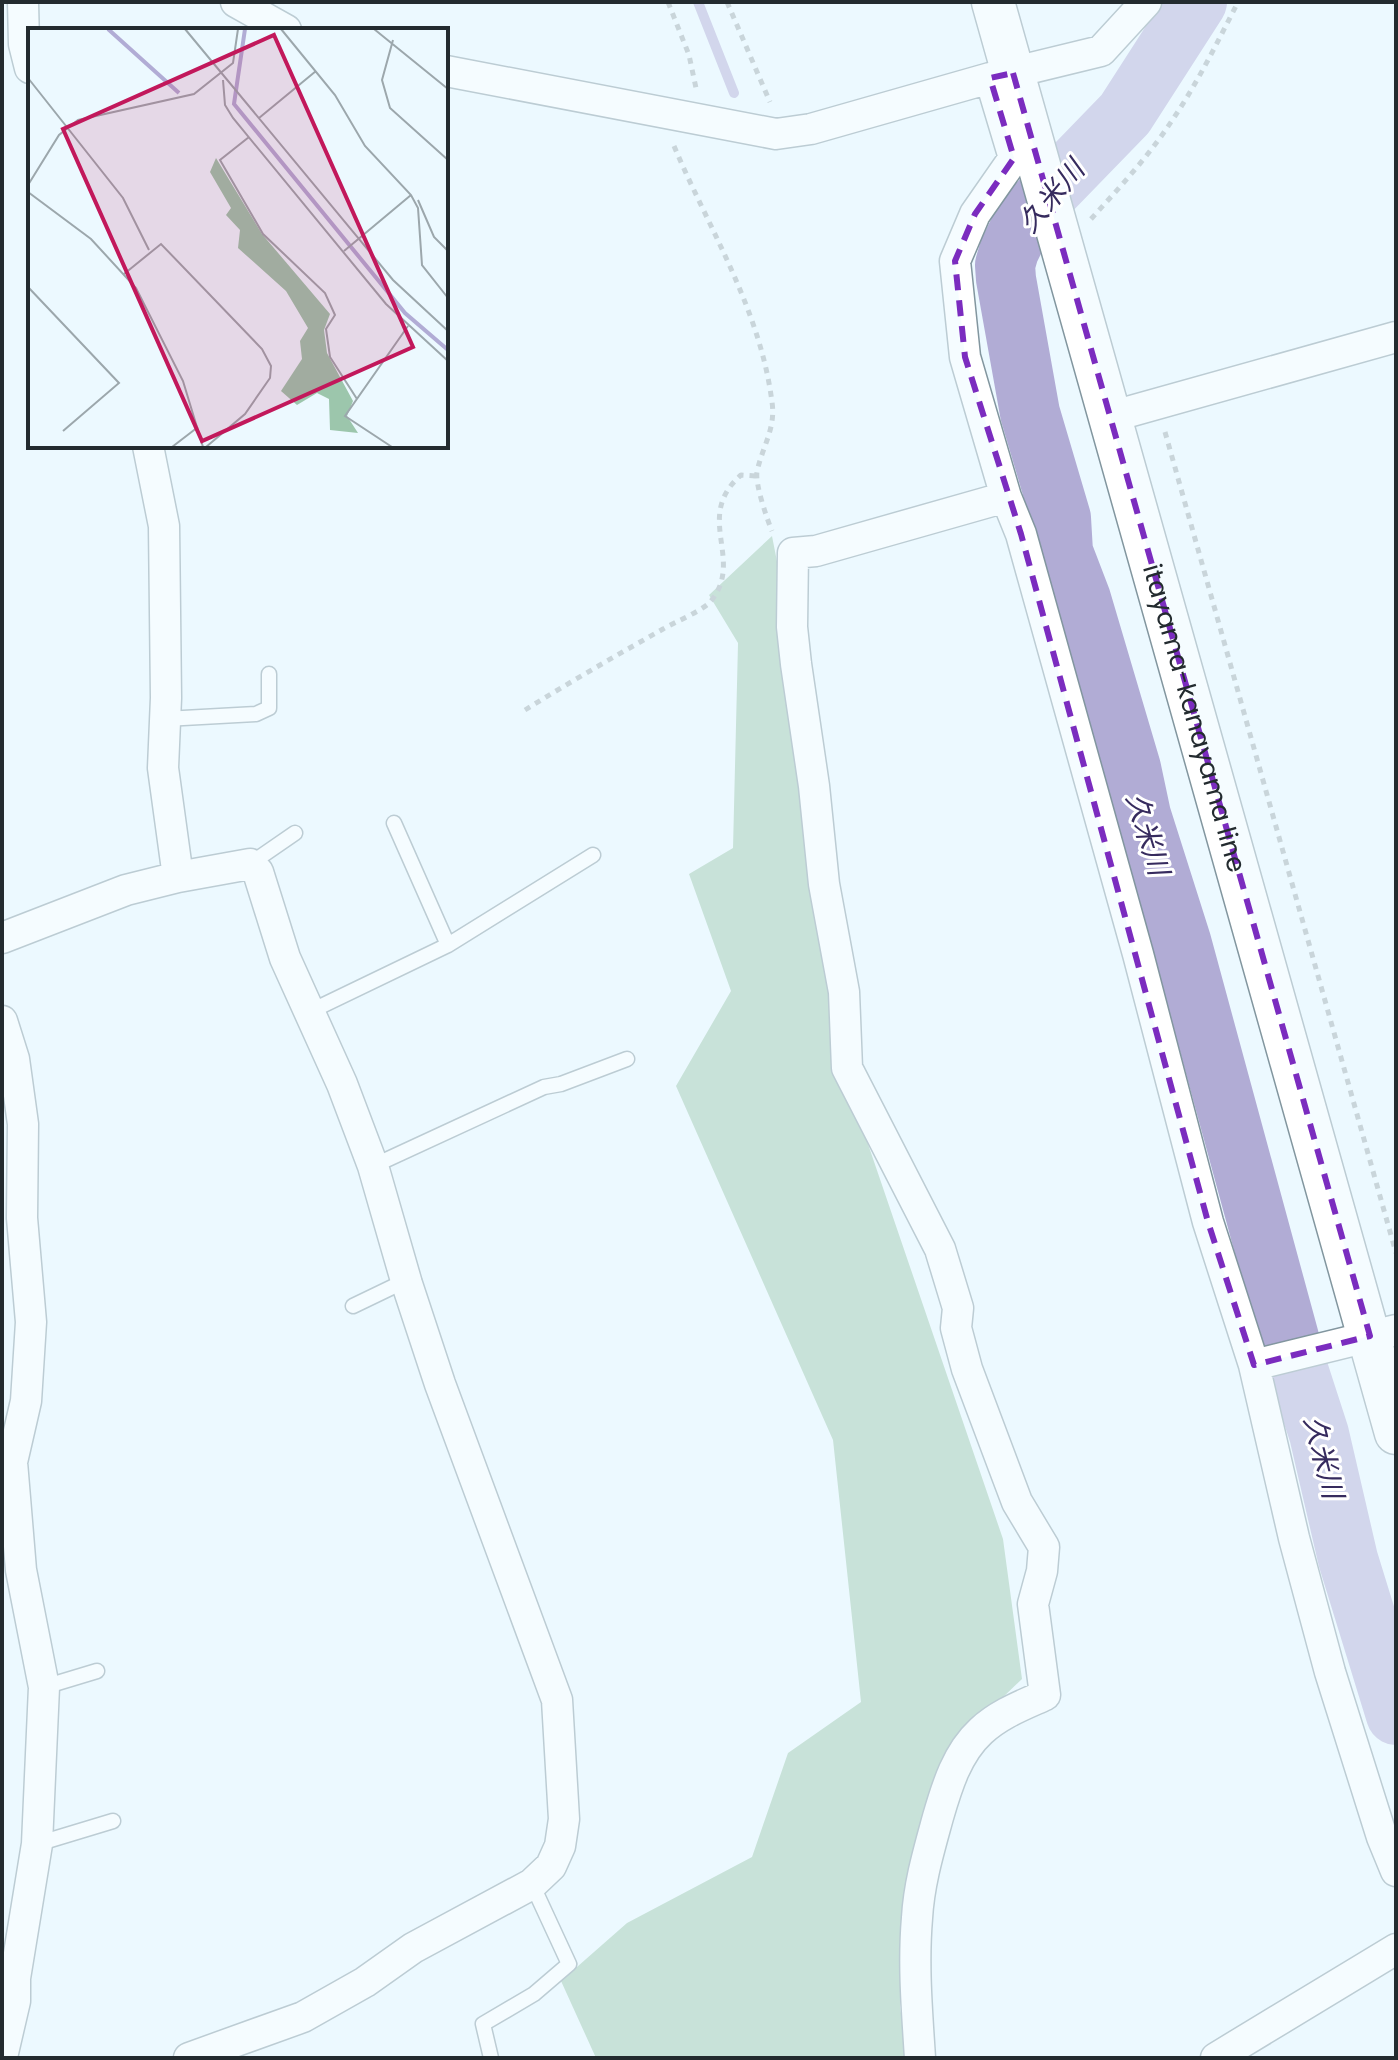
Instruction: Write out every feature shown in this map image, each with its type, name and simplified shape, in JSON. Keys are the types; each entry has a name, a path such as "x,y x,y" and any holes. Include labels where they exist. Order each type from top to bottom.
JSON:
{"main road":[{"name":"itayama-kanayama line","path":"993,2 1001,76 1059,236 1383,1333 1396,1433"}],"street":[{"path":"2,8 20,2 28,60"},
{"path":"236,2 282,28"},
{"path":"448,71 776,134 811,129 1101,51 1146,2"},
{"path":"1001,76 1014,158 975,214 955,261 965,357 1006,497 1021,534 1138,954 1208,1222 1254,1365 1294,1538 1330,1672 1382,1837 1396,1871"},
{"path":"1110,417 1396,337"},
{"path":"148,448 164,526 163,768 178,877"},
{"path":"920,2058 915,1985 917,1916 925,1862 947,1787 962,1753 981,1730 1005,1714 1045,1695 1033,1604 1042,1571 1044,1547 1017,1502 967,1369 956,1328 958,1308 940,1249 847,1068 844,992 824,884 792,627 793,553 816,551 1006,497"},
{"path":"2,938 126,890 250,864 258,872 285,958 342,1084 373,1166 440,1384 557,1700 564,1819 560,1846 551,1866 532,1884 413,1948 365,1982 303,2017 189,2058"},
{"path":"2,1021 14,1059 23,1124 22,1218 31,1322 26,1401 7,1461 21,1570 44,1687 37,1844 8,1978 15,2001 2,2057"},
{"path":"1254,1365 1383,1333"},
{"path":"1216,2058 1396,1949"}],"lane":[{"path":"165,719 256,714 269,708 269,674"},
{"path":"394,823 448,945"},
{"path":"250,864 295,833"},
{"path":"309,1012 448,945 593,855"},
{"path":"373,1166 544,1087 561,1084 627,1059"},
{"path":"353,1306 407,1280"},
{"path":"44,1687 97,1671"},
{"path":"37,1844 113,1821"},
{"path":"491,2058 483,2024 534,1994 569,1964 532,1884"}],"path":[{"path":"668,2 689,55 700,120"},
{"path":"727,2 769,97 776,134"},
{"path":"1059,236 1082,229 1125,181 1170,123 1205,67 1238,2"},
{"path":"660,112 758,333 772,403 773,425 756,476 771,529 782,545 793,553"},
{"path":"1158,404 1396,1253"},
{"path":"525,710 711,602 725,572 718,520 720,505 729,486 741,475 756,476"}],"highlighted area":[{"path":"1013,73 1370,1336 1254,1365 1208,1222 1021,534 965,357 955,261 975,214 1014,158 990,78"}],"green space":[{"path":"772,536 821,785 841,1065 1003,1539 1022,1679 948,1750 907,1884 900,2007 908,2058 596,2058 561,1981 627,1923 752,1857 788,1753 861,1702 833,1440 676,1086 731,991 689,874 733,848 738,643 709,595"}],"waterway":[{"path":"698,2 734,93"},
{"name":"久米川","path":"1197,2 1125,114 1026,216 1009,251 1005,265 1006,279 1030,413 1061,518 1063,552 1081,599 1131,768 1141,815 1181,941 1295,1360 1319,1434 1348,1559 1396,1715"}]}
